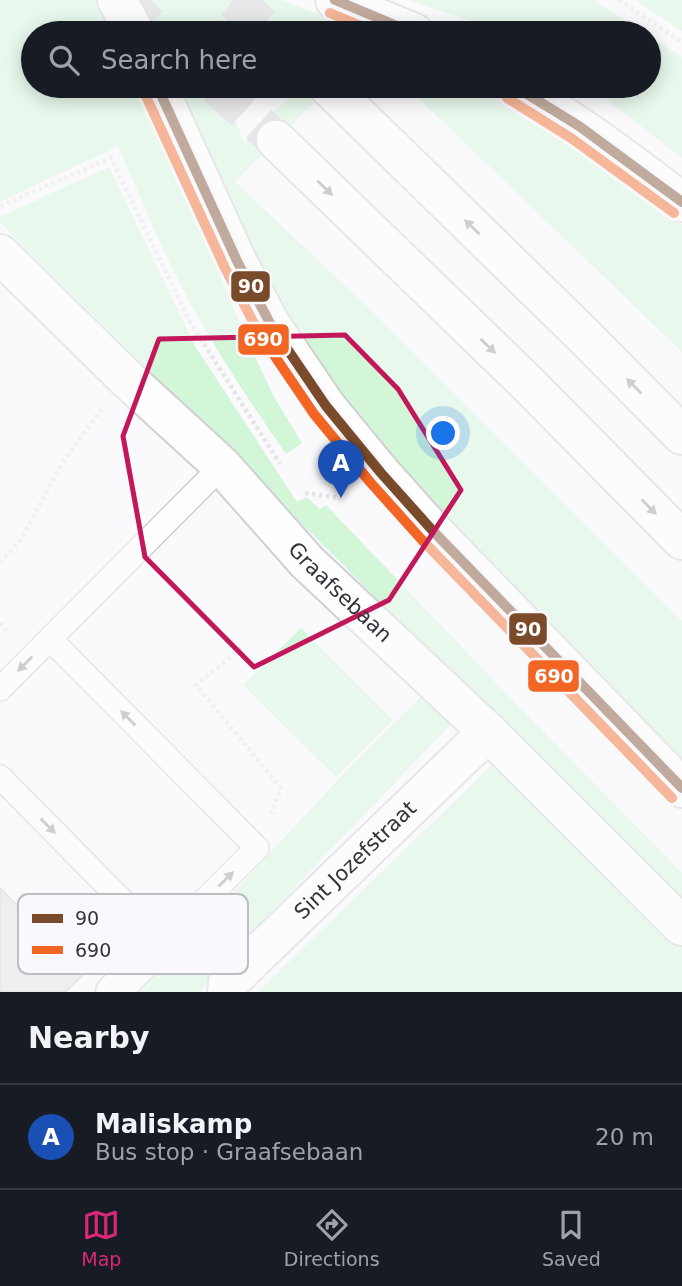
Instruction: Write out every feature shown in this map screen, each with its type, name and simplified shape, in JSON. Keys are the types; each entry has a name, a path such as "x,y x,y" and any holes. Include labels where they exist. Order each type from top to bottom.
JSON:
{"main road":[{"path":"117,0 128,21"},
{"path":"335,0 385,21"},
{"path":"163,98 243,272 271,325 326,406 441,540 682,788"},
{"path":"340,98 682,435"},
{"path":"535,98 682,202"},
{"path":"276,140 528,384 682,540"},
{"name":"Graafsebaan","path":"0,254 126,378 222,466 307,562 488,732 682,926"},
{"name":"Sint Jozefstraat","path":"248,964 488,732"},
{"name":"Sint Jozefstraat","path":"226,992 228,983 237,974"}],"street":[{"path":"113,992 131,974"}],"lane":[{"path":"0,689 222,466"},
{"path":"50,639 257,848 211,894"},
{"path":"0,777 116,894"}],"path":[{"path":"619,0 650,21"},
{"path":"661,28 682,42"},
{"path":"0,206 111,158 189,320 283,467"},
{"path":"0,563 21,539 66,457 126,378"},
{"path":"299,493 341,498"},
{"path":"241,648 197,685 281,788 257,848"}],"highlighted area":[{"path":"345,335 398,389 461,490 389,600 254,667 145,557 123,436 159,339"}],"green space":[{"path":"0,0 97,0 108,21 21,21 21,98 144,98 248,342 273,395 302,443 286,454 229,368 178,280 118,146 0,202"},
{"path":"133,0 280,0 336,21 143,21"},
{"path":"410,0 593,0 626,21 471,21"},
{"path":"635,0 682,0 682,31"},
{"path":"661,44 682,57 682,158 604,98 661,98"},
{"path":"178,98 227,98 244,143 287,98 318,98 235,182 372,311 682,621 682,768 354,422 276,302"},
{"path":"418,98 492,98 579,150 682,224 682,352"},
{"path":"109,167 195,346 297,502 306,497 320,509 326,505 682,873 682,904 0,222 0,217"},
{"path":"301,628 393,720 336,777 243,685"},
{"path":"424,694 455,720 248,936 248,894 232,894 349,768"},
{"path":"497,760 682,943 682,992 258,992"},
{"path":"158,974 212,974 201,992 141,992"}],"building":[{"path":"0,888 18,906 18,974 84,974 65,992 0,992"}],"tunnel":[{"path":"122,0 146,21"},
{"path":"234,0 257,21"},
{"path":"229,98 276,140"}],"transit line":[{"name":"90","path":"335,0 385,21"},
{"name":"690","path":"330,13 349,21"},
{"name":"690","path":"147,98 225,268 259,333 314,414 422,540 672,798"},
{"name":"90","path":"162,98 237,261 271,325 326,406 432,530 682,788"},
{"name":"690","path":"507,98 571,138 674,213"},
{"name":"90","path":"534,98 579,126 682,202"}],"place":[{"name":"Maliskamp","path":"341,498"}]}
